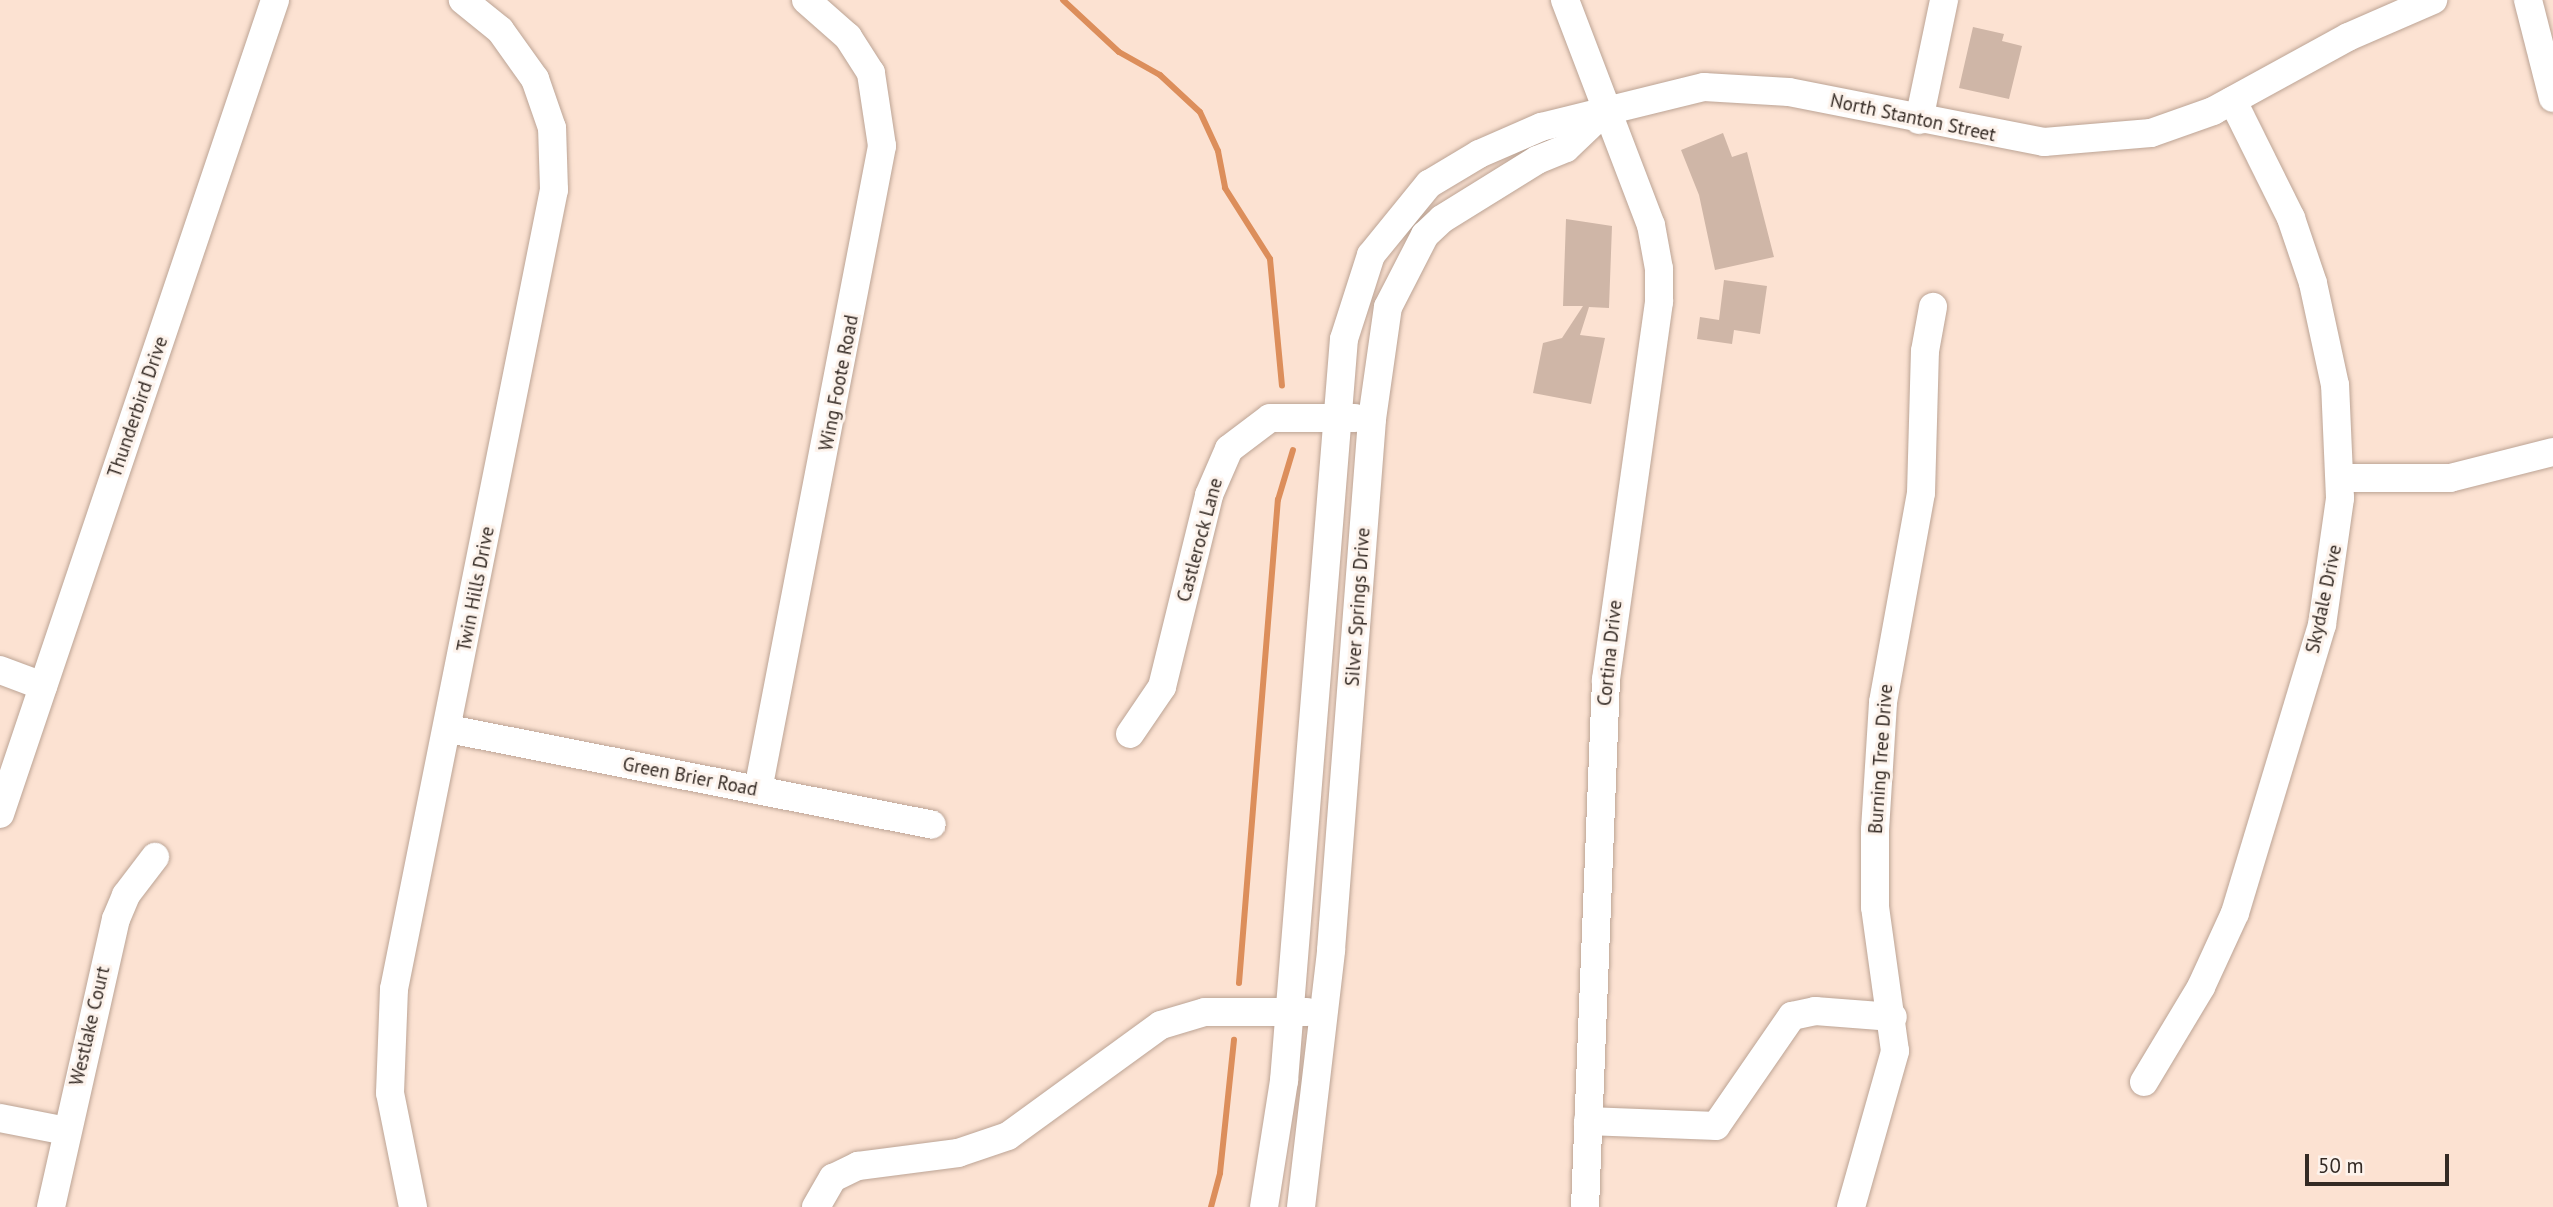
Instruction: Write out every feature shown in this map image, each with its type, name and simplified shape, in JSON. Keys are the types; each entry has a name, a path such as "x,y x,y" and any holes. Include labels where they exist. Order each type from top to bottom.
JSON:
{"street":[{"name":"Thunderbird Drive","path":"0,814 275,0"},
{"name":"Twin Hills Drive","path":"413,1207 396,1144 388,1049 394,989 449,729 554,190 552,128 536,79 500,30 463,0"},
{"name":"Wing Foote Road","path":"758,790 883,146 871,73 848,37 806,0"},
{"name":"Cortina Drive","path":"1565,0 1604,112 1651,225 1660,302 1606,680 1585,1207"},
{"path":"1919,120 1944,0"},
{"name":"North Stanton Street","path":"1397,219 1429,184 1479,154 1562,120 1604,112 1659,95 1745,86 2003,137 2079,142 2151,133 2233,101 2348,37 2433,0"},
{"path":"2528,0 2553,98"},
{"name":"Skydale Drive","path":"2144,1082 2220,951 2250,867 2322,625 2341,478 2335,385 2313,283 2291,218 2233,101"},
{"name":"Silver Springs Drive","path":"1301,1207 1325,1013 1372,419 1388,307 1425,235 1469,198 1566,148 1604,112"},
{"name":"Silver Springs Drive","path":"1264,1207 1289,1011 1344,339 1359,283 1397,219"},
{"name":"Burning Tree Drive","path":"1851,1207 1893,1067 1893,1017 1875,907 1875,830 1883,702 1921,493 1925,351 1933,307"},
{"name":"Castlerock Lane","path":"1130,734 1162,687 1221,461 1239,438 1270,418 1336,416 1372,419"},
{"path":"2341,478 2450,478 2553,452"},
{"path":"0,670 43,686"},
{"name":"Green Brier Road","path":"449,729 932,825"},
{"name":"Westlake Court","path":"51,1207 116,919 126,895 155,857"},
{"path":"1588,1121 1716,1126 1792,1016 1815,1011 1893,1017"},
{"path":"816,1207 833,1178 858,1166 958,1153 1008,1136 1161,1025 1205,1012 1325,1013"},
{"path":"0,1118 67,1132"}],"building":[{"path":"1973,27 2004,34 2002,41 2022,46 2009,99 1959,88"},
{"path":"1723,133 1732,157 1747,152 1774,257 1715,270 1699,195 1681,150"},
{"path":"1566,219 1612,226 1609,308 1589,307 1580,335 1605,338 1591,404 1533,393 1543,343 1562,338 1583,306 1563,306"},
{"path":"1724,280 1767,286 1760,334 1734,330 1732,344 1697,339 1700,317 1719,320"}],"waterway":[{"path":"1063,0 1119,52 1160,75 1200,112 1218,151 1225,188 1270,259 1282,385"},
{"path":"1239,983 1278,500 1293,450"},
{"path":"1211,1207 1220,1173 1234,1040"}]}
